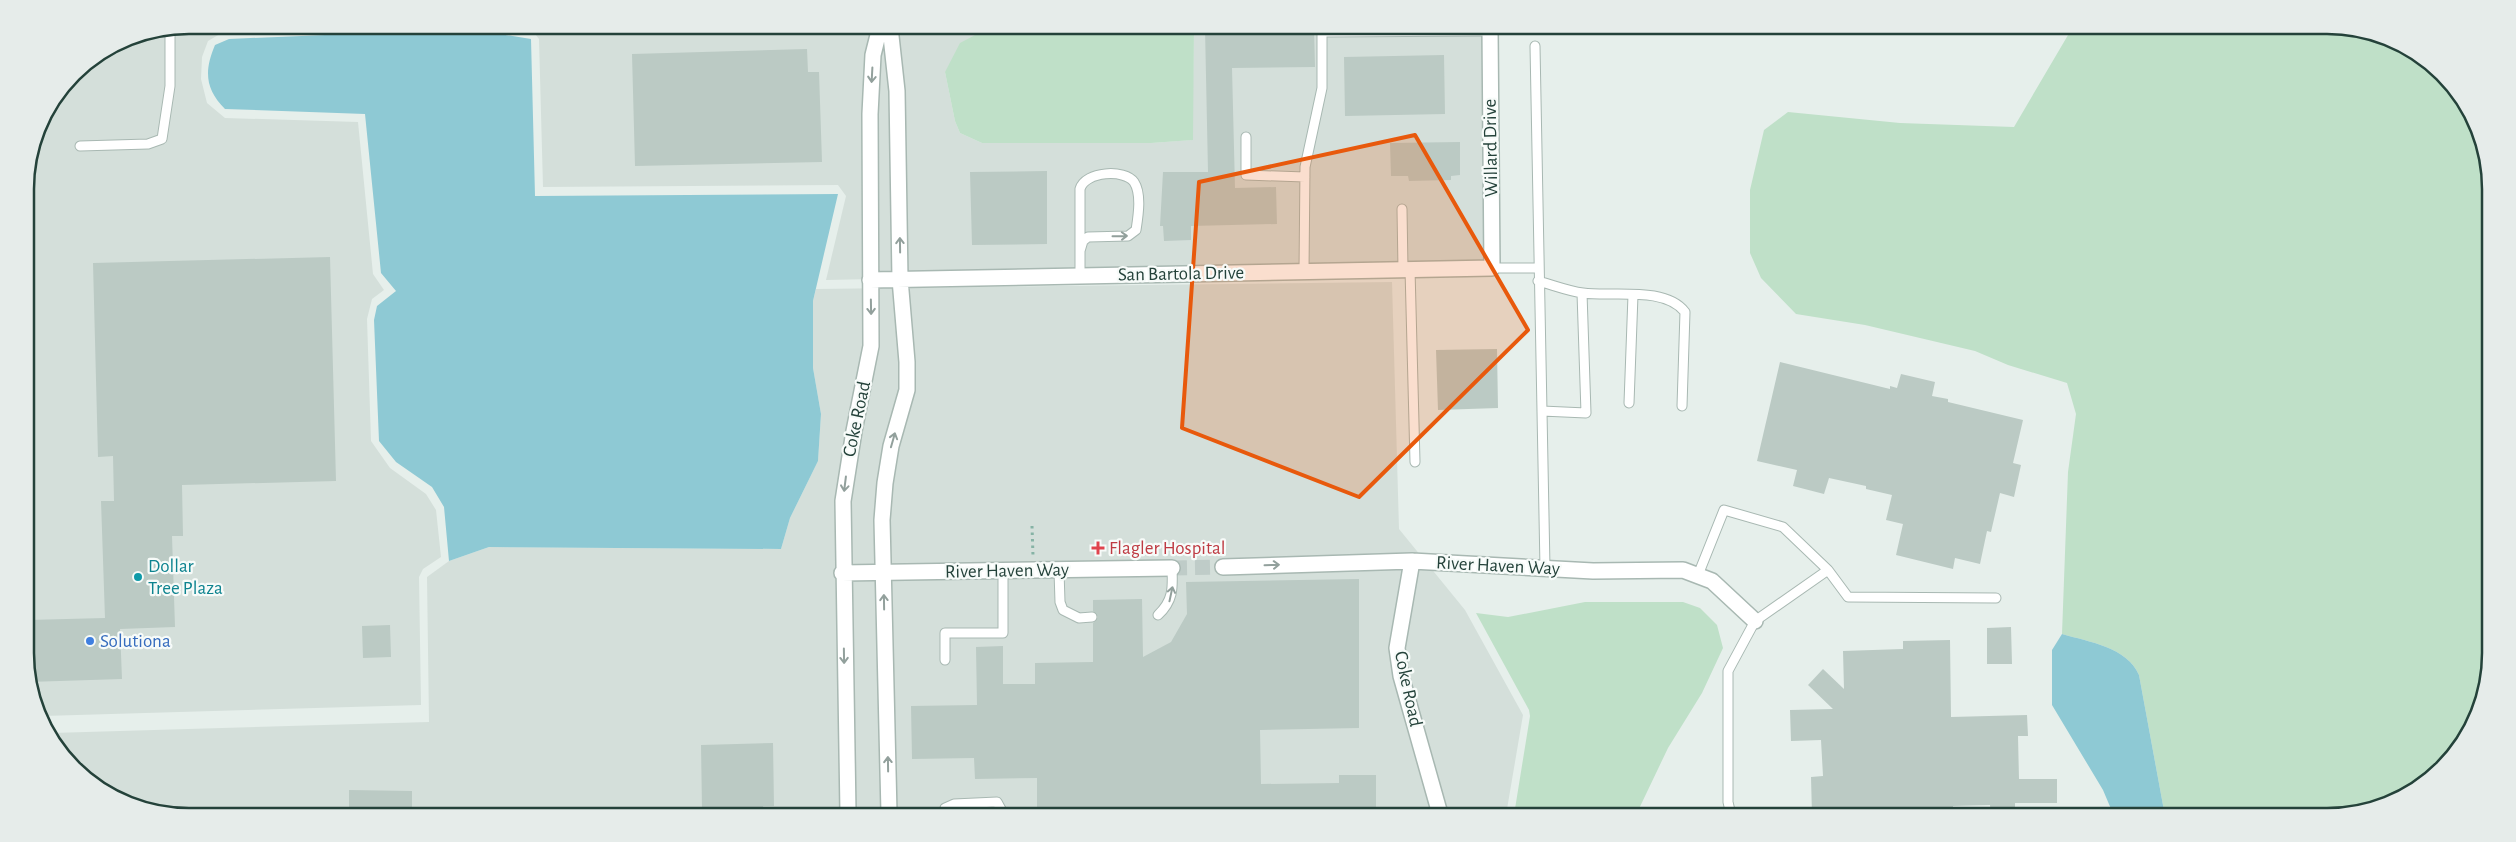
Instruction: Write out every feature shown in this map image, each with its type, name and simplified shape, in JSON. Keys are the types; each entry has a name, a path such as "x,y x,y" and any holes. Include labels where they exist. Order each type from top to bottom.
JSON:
{"street":[{"name":"Coke Road","path":"848,808 842,572 843,501 847,469 872,346 870,114 873,55 878,34"},
{"name":"Coke Road","path":"889,808 882,520 885,482 891,446 906,390 907,362 900,279 897,91 891,34"},
{"name":"Willard Drive","path":"1490,34 1492,268"},
{"name":"San Bartola Drive","path":"870,280 1492,268"},
{"name":"Coke Road","path":"1412,561 1397,648 1401,676 1438,808"},
{"name":"River Haven Way","path":"1223,566 1412,561 1593,571 1683,570 1712,581 1755,621"},
{"name":"River Haven Way","path":"842,572 1003,572 1172,568"}],"lane":[{"path":"1304,271 1305,167 1322,88 1322,34"},
{"path":"80,146 148,144 162,139 170,86 170,35"},
{"path":"1535,46 1540,207 1538,281 1545,568"},
{"path":"1246,137 1246,175 1305,177"},
{"path":"1080,250 1083,241 1088,237 1128,236 1136,230 1138,198 1134,181 1120,175 1098,175 1085,179 1080,189 1080,250 1080,276"},
{"path":"1402,208 1414,462"},
{"path":"1492,268 1538,268"},
{"path":"1538,281 1582,293 1663,296 1680,305 1685,312 1682,406"},
{"path":"1542,411 1586,413 1582,293"},
{"path":"1629,403 1633,295"},
{"path":"1698,575 1724,510 1783,527 1828,570 1848,598 1996,598"},
{"path":"1158,616 1168,606 1173,592 1172,568"},
{"path":"1729,808 1728,671 1755,621 1828,570"},
{"path":"1058,571 1060,602 1064,610 1079,618 1092,617"},
{"path":"945,660 945,633 1003,633 1003,572"},
{"path":"945,808 954,804 997,802 1000,808"}],"path":[{"path":"1032,526 1033,556"}],"highlighted area":[{"path":"1415,135 1528,330 1359,497 1182,428 1199,182"}],"shaded area":[{"path":"179,34 220,34 208,41 202,57 201,79 207,103 225,118 358,122 373,274 384,290 372,299 367,319 371,441 390,468 426,494 436,510 441,557 423,569 419,577 421,705 47,716 37,684 34,663 34,179 42,139 60,103 79,79 103,60 120,50 158,37"},
{"path":"535,34 1017,34 945,72 955,121 960,133 982,143 1151,143 1192,140 1194,34 1498,34 1500,260 1342,269 826,280 846,196 838,185 543,187 539,39"},
{"name":"Flagler Hospital","path":"1392,282 1399,529 1465,610 1523,715 1507,808 168,807 129,796 111,787 79,763 60,739 56,733 429,722 427,577 449,561 489,547 781,549 790,518 818,461 821,414 813,368 813,301 816,289"}],"green space":[{"path":"977,34 1194,34 1193,140 1151,143 982,143 960,133 955,121 945,72 960,43"},
{"path":"2069,34 2348,35 2387,46 2422,66 2450,94 2461,111 2474,139 2481,168 2482,189 2481,674 2470,713 2450,748 2422,776 2405,787 2377,800 2337,808 2164,808 2139,675 2126,658 2116,652 2095,643 2062,634 2068,472 2076,414 2067,383 2008,365 1975,351 1865,325 1796,314 1761,278 1750,253 1750,190 1764,130 1788,112 1900,123 2014,127"},
{"path":"1585,602 1683,602 1700,608 1717,625 1723,648 1702,693 1668,748 1639,808 1515,808 1530,716 1529,710 1476,613 1508,617"}],"water":[{"path":"348,34 500,34 531,39 535,196 838,194 813,301 813,368 821,414 818,461 790,518 781,549 489,547 449,561 444,507 432,487 396,462 379,441 374,320 377,306 396,291 381,273 365,114 225,109 213,94 208,79 208,71 211,54 215,45 229,39"},
{"path":"2062,634 2106,647 2126,658 2133,666 2139,675 2164,808 2111,808 2103,790 2052,705 2052,650"}],"building":[{"path":"1205,34 1314,34 1315,67 1232,68 1235,188 1276,187 1277,224 1191,226 1191,240 1164,241 1163,226 1160,226 1163,172 1208,172"},
{"path":"807,49 808,72 819,72 822,162 635,166 632,54"},
{"path":"1444,55 1445,114 1345,116 1344,57"},
{"path":"1460,142 1460,175 1451,176 1451,180 1409,181 1408,176 1391,176 1390,143"},
{"path":"1047,171 1047,244 972,245 970,172"},
{"path":"330,257 336,481 182,485 183,536 172,536 175,627 120,629 122,679 37,682 34,663 34,620 105,618 101,501 114,501 113,456 98,457 93,263"},
{"path":"1497,349 1498,408 1438,410 1436,350"},
{"path":"1780,362 1890,389 1890,386 1897,388 1901,374 1935,382 1932,396 1948,399 1948,402 2023,420 2013,463 2021,465 2014,497 2000,493 1991,532 1987,531 1980,564 1955,558 1953,569 1896,555 1903,524 1886,520 1892,495 1866,489 1866,486 1829,478 1824,494 1793,486 1797,470 1757,461"},
{"path":"1359,579 1359,728 1260,730 1261,784 1339,783 1339,775 1376,775 1376,808 1037,808 1037,778 975,779 974,758 912,759 911,706 977,705 976,647 1003,646 1003,684 1035,684 1035,663 1093,662 1093,623 1098,617 1093,611 1093,600 1142,599 1143,657 1171,642 1187,614 1186,582"},
{"path":"390,625 391,657 363,658 362,626"},
{"path":"2011,627 2012,664 1987,664 1987,628"},
{"path":"1950,640 1951,717 2027,715 2028,736 2018,736 2019,779 2057,779 2057,803 2015,803 2015,808 1990,808 1990,805 1953,806 1953,808 1812,808 1811,777 1823,776 1821,740 1791,741 1790,710 1833,709 1808,685 1823,669 1844,689 1843,651 1903,649 1903,641"},
{"path":"773,743 774,806 763,806 763,808 702,808 701,745"},
{"path":"349,790 412,791 412,808 349,808"}],"tunnel":[{"path":"1172,568 1223,567"}],"place":[{"name":"Flagler Hospital","path":"1098,548"},
{"name":"Dollar Tree Plaza","path":"138,577"},
{"name":"Solutiona","path":"90,641"}]}
